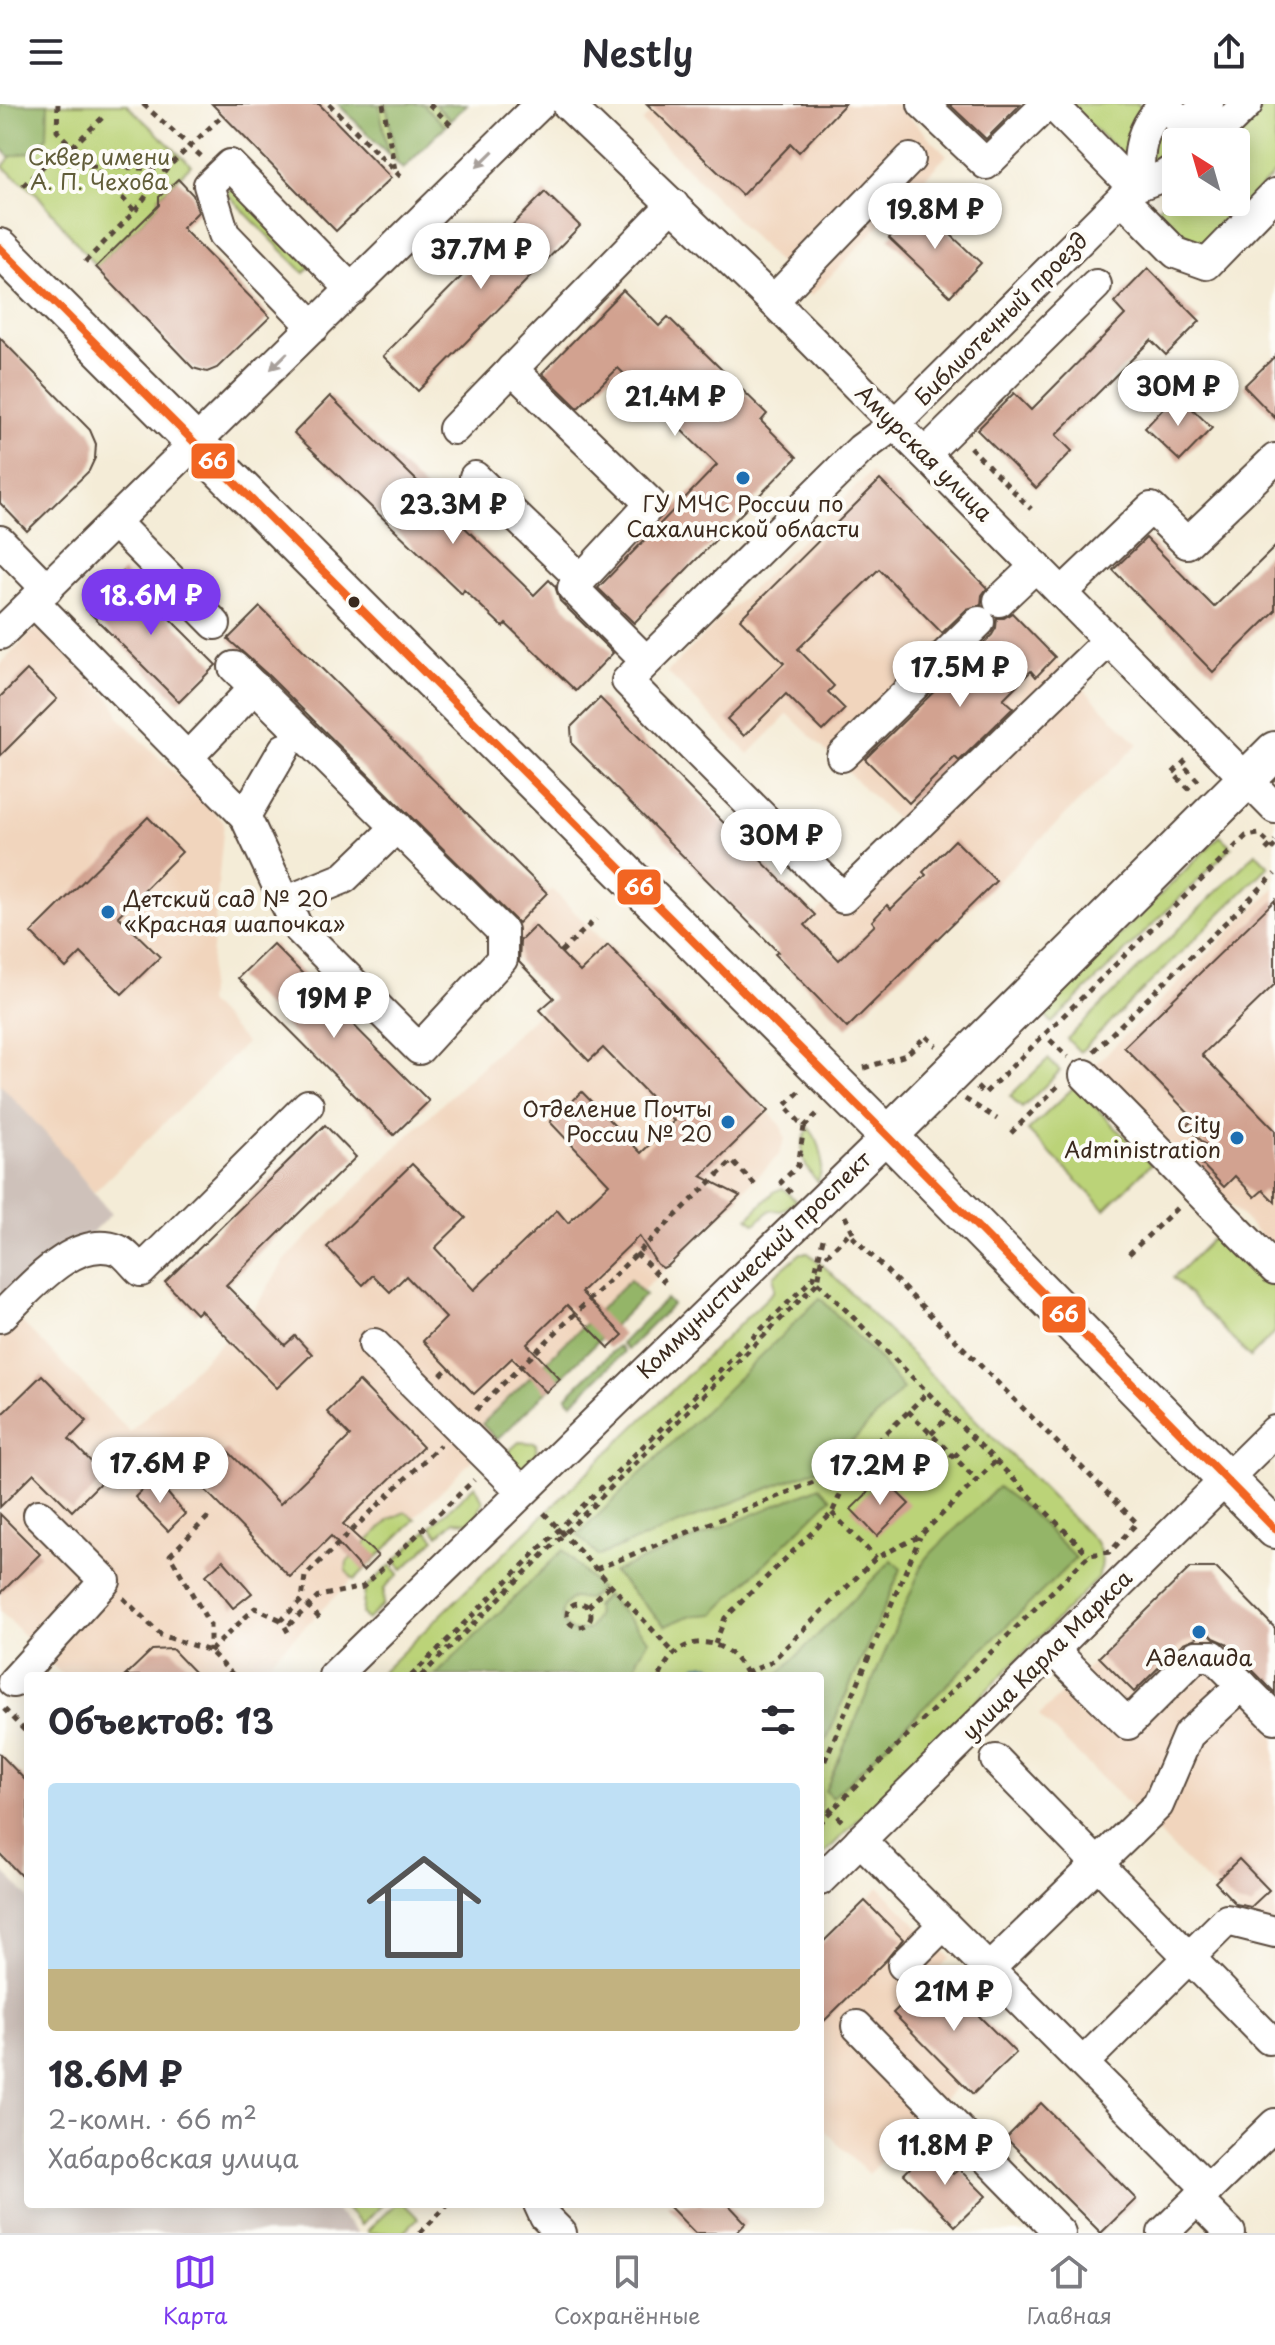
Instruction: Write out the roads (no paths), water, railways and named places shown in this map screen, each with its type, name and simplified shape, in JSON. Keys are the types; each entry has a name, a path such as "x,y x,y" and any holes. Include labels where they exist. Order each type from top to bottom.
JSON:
{"main road":[{"path":"0,248 888,1136 1275,1529"},
{"name":"Коммунистический проспект","path":"888,1136 1275,751"}],"street":[{"path":"0,634 540,104"},
{"name":"Амурская улица","path":"567,104 773,301 1275,808"},
{"path":"923,104 986,164 1050,104 1126,187 1176,253 1207,264 1275,194"},
{"path":"1184,124 1208,104"},
{"path":"1126,187 1139,164 1141,135 1151,118 1184,124 1247,104"},
{"path":"773,301 910,159"},
{"path":"314,327 224,234 209,185 220,174 230,165 352,290"},
{"name":"Библиотечный проезд","path":"636,671 861,449 895,424 1126,187 1162,177"},
{"path":"454,429 673,204"},
{"path":"925,454 1096,285"},
{"path":"512,369 651,504 573,588 636,671 843,898 1109,640"},
{"path":"1062,593 1151,508 1187,543 1275,459"},
{"path":"475,477 581,579"},
{"path":"115,523 215,624"},
{"path":"0,541 40,595 188,757 245,816 297,927 419,1049 502,959 502,931 245,677 188,757"},
{"path":"842,756 1036,566"},
{"path":"245,816 284,749"},
{"path":"285,902 344,878 397,827"},
{"path":"1080,1070 1275,1269"},
{"path":"0,1317 60,1260 93,1246 120,1250 141,1271 308,1105"},
{"name":"Коммунистический проспект","path":"338,1672 888,1136"},
{"path":"374,1344 522,1491"},
{"name":"улица Карла Маркса","path":"824,1875 855,1834 1052,1649 1275,1431"},
{"path":"24,1672 105,1581 39,1515"},
{"path":"1052,1649 1128,1724 1196,1656 1213,1656 1275,1718"},
{"path":"10,1688 24,1672"},
{"path":"989,1969 1158,1805 1188,1735 1242,1685"},
{"path":"996,1760 1269,2039"},
{"path":"855,1834 1083,2063 1202,2194 1230,2233"},
{"path":"1083,2063 1227,1920 1275,1932"},
{"path":"903,1965 944,1924"},
{"path":"857,2026 1060,2233"},
{"path":"1163,2233 1275,2124"},
{"path":"541,2208 545,2217 561,2233"}],"water":[{"path":"707,1664 720,1672 687,1672"}],"place":[{"name":"ГУ МЧС России по Сахалинской области","path":"743,478"},
{"name":"Детский сад № 20 «Красная шапочка»","path":"108,912"},
{"name":"Отделение Почты России № 20","path":"728,1122"},
{"name":"City Administration","path":"1237,1138"},
{"name":"Аделаида","path":"1199,1632"}],"park label":[{"name":"Сквер имени А. П. Чехова","path":"99,170"}]}
